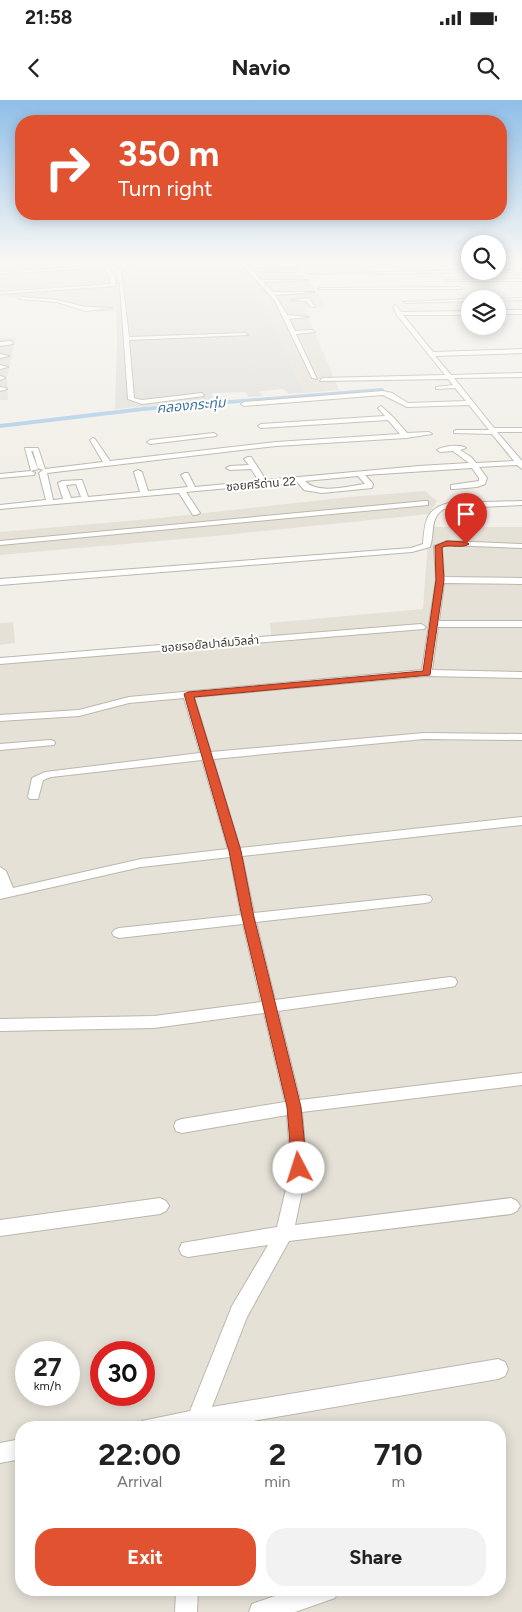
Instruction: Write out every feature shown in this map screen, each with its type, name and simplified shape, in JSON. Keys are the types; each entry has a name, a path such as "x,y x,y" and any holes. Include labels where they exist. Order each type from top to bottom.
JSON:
{"street":[{"path":"125,333 131,399 142,402 202,396"},
{"path":"301,333 292,333 321,389"},
{"path":"415,333 458,386 469,403 521,465"},
{"path":"125,338 245,335"},
{"path":"296,341 306,341"},
{"path":"0,344 11,343"},
{"path":"433,354 522,352"},
{"path":"318,380 522,374"},
{"path":"438,388 458,386"},
{"path":"244,404 383,392 390,394 401,403 407,405 469,403"},
{"path":"381,408 406,436"},
{"path":"391,418 259,423 267,433 406,436 429,434"},
{"path":"319,422 326,435"},
{"path":"0,476 227,449 368,428"},
{"path":"456,432 522,430"},
{"path":"150,442 212,432 227,449"},
{"path":"143,434 161,457"},
{"path":"93,440 107,463"},
{"path":"440,450 459,448 459,453 469,458 483,478 482,482 477,485 454,487"},
{"path":"248,458 265,484"},
{"name":"ซอยศรีด่าน 22","path":"0,507 360,474 475,465 521,465"},
{"path":"230,468 253,467"},
{"path":"38,471 50,503"},
{"path":"38,471 41,503"},
{"path":"138,472 145,494"},
{"path":"300,480 307,488 322,491 369,486 360,474"},
{"path":"185,475 193,490"},
{"path":"68,501 62,483 79,482 85,499"},
{"path":"182,491 196,513"},
{"path":"166,492 170,500"},
{"path":"0,543 283,517 358,506 425,503"},
{"path":"0,582 412,550 427,545 429,522 434,511 438,508 448,505 522,503"},
{"path":"276,506 288,524"},
{"path":"427,673 440,580 438,546 442,544 522,546"},
{"path":"440,580 522,581"},
{"path":"434,624 522,624"},
{"name":"ซอยรอยัลปาล์มวิลล่า","path":"0,661 421,627"},
{"path":"0,718 79,713 129,700 427,673 522,675"},
{"path":"188,694 235,851 248,917 294,1107 299,1168 284,1234 239,1312 198,1421"},
{"path":"34,797 38,778 49,774 205,756 424,736 522,737"},
{"path":"0,747 50,743"},
{"path":"0,871 4,894 141,863 235,851 522,821"},
{"path":"119,933 248,917 425,899"},
{"path":"0,1025 154,1022 270,1008 450,982"},
{"path":"182,1126 294,1107 522,1079"},
{"path":"0,1228 160,1206"},
{"path":"188,1249 284,1234 511,1206"},
{"path":"208,1421 498,1369"},
{"path":"0,1453 15,1450"},
{"path":"186,1612 187,1596"},
{"path":"260,1612 309,1596"}],"shaded area":[{"path":"117,333 277,333 304,393 289,394 283,389 260,391 262,396 249,397 245,392 212,393 214,400 115,409"},
{"path":"277,333 315,333 339,390 304,393"},
{"path":"16,337 7,377 8,400 0,400 0,338"},
{"path":"425,491 437,501 429,514 215,536 0,555 0,532"},
{"path":"429,527 522,527 522,1612 0,1612 0,658 271,635 270,623 423,609"},
{"path":"13,622 15,643 0,645 0,623"}],"waterway":[{"name":"คลองกระทุ่ม","path":"0,426 143,409 382,390"}],"route":[{"path":"299,1168 294,1107 248,917 235,851 188,694 427,673 440,580 438,546 447,543 466,544"}]}
